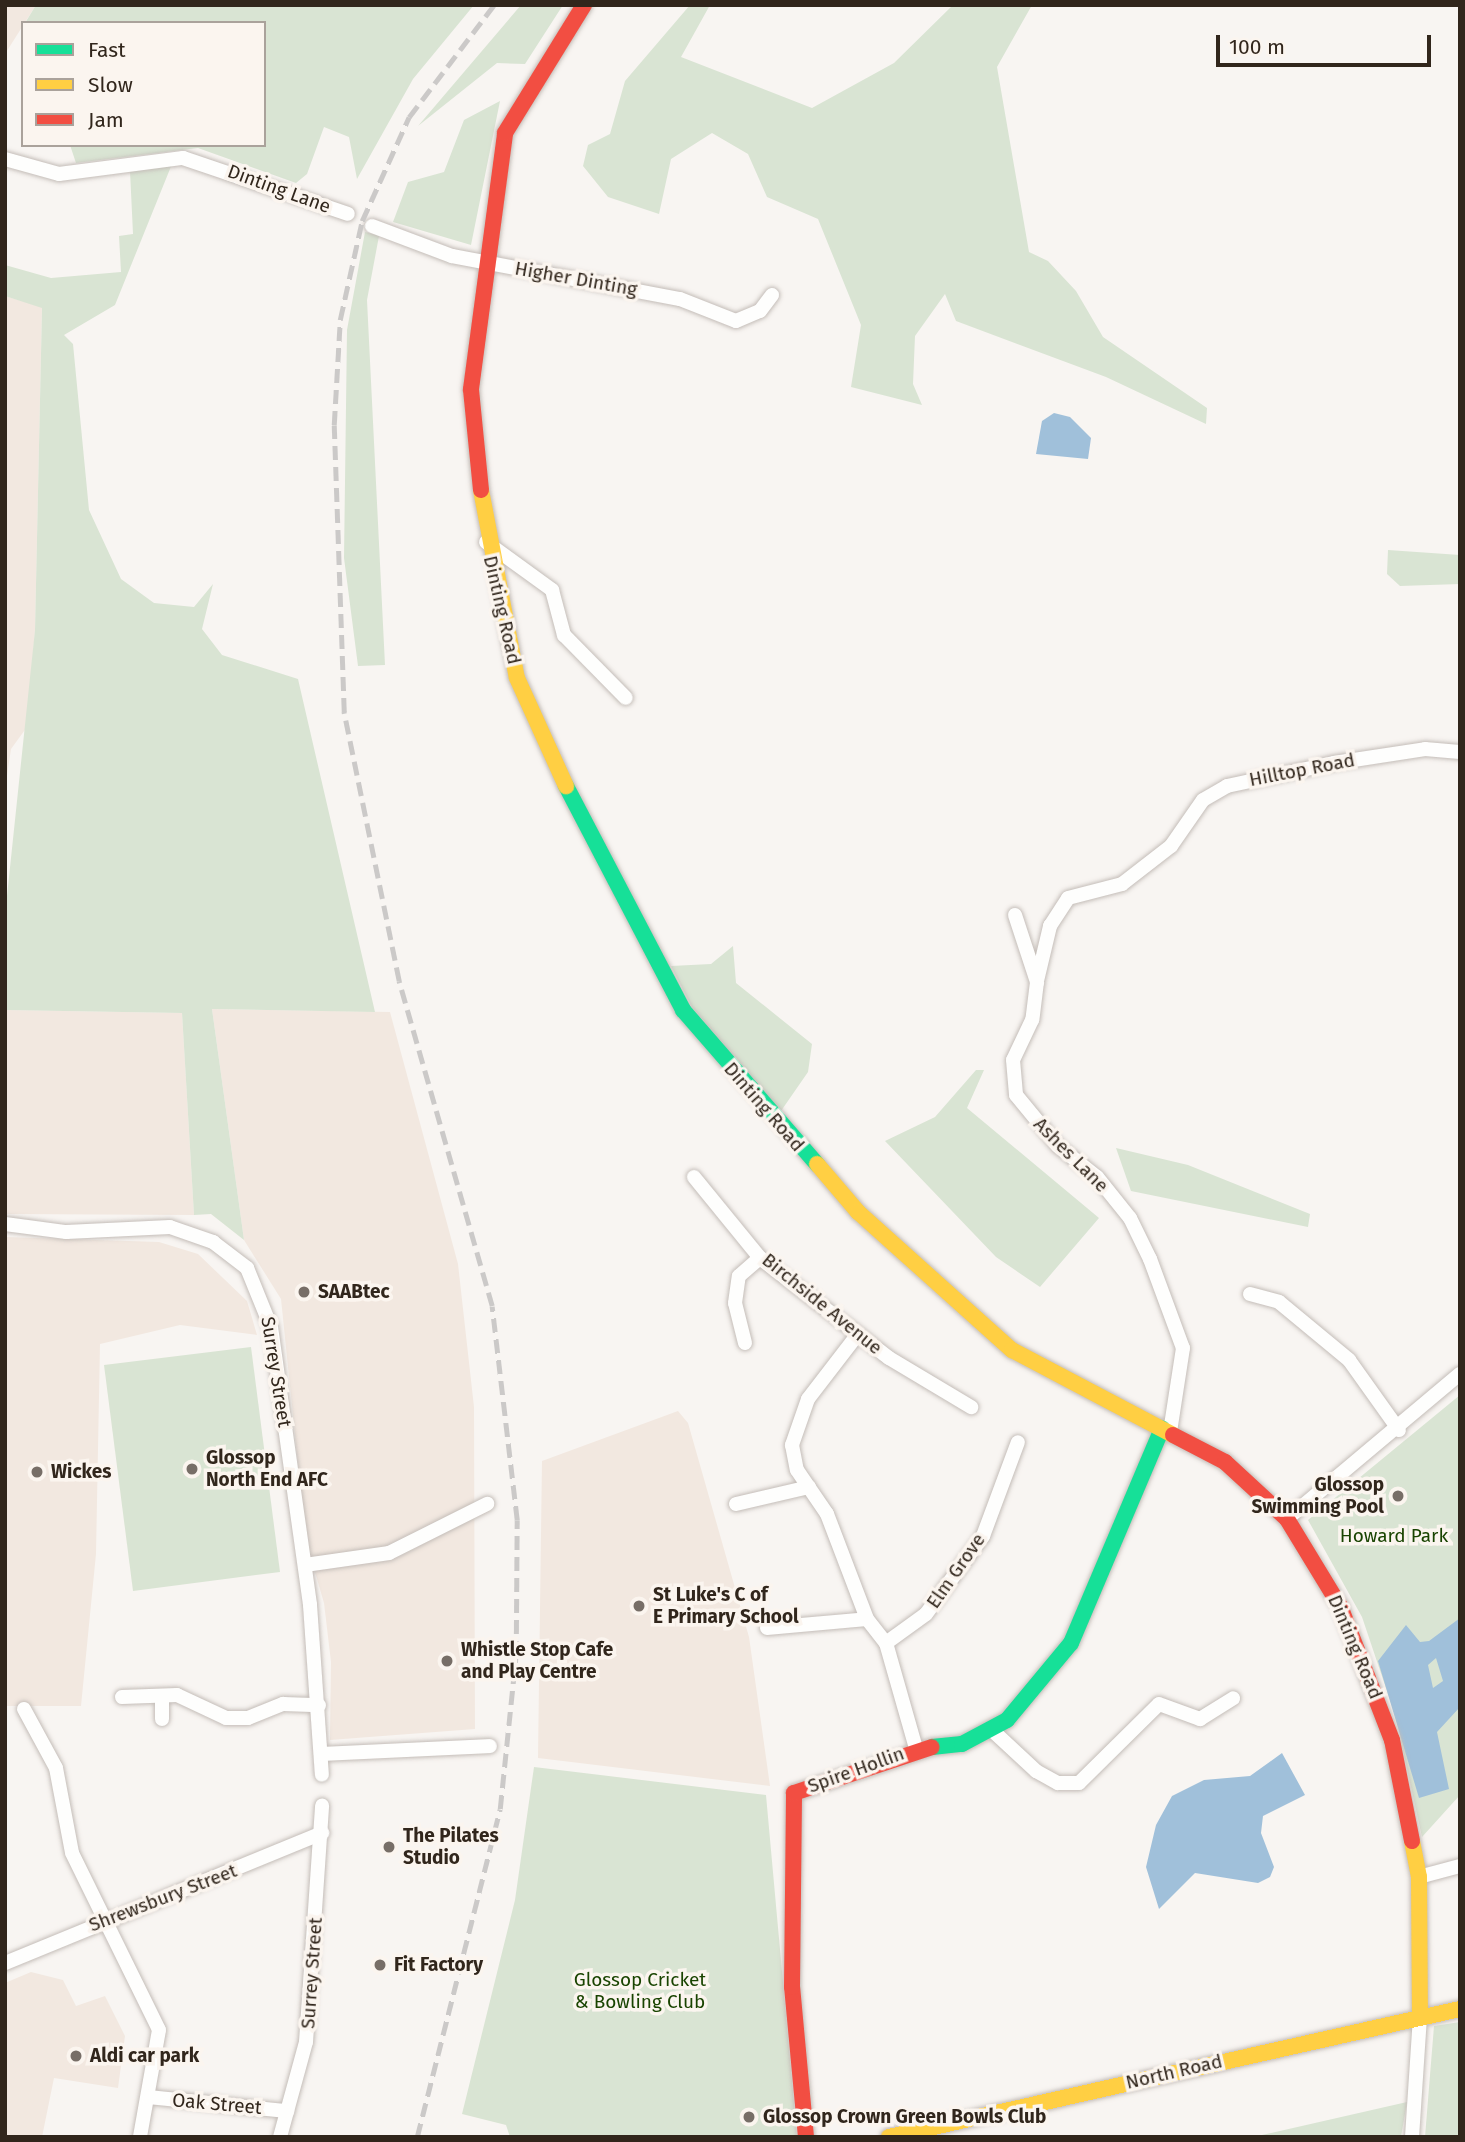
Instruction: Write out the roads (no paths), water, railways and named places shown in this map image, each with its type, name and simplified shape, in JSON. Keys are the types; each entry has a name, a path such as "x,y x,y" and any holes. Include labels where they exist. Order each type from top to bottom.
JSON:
{"street":[{"name":"Dinting Road","path":"584,5 505,133 485,262 471,389 486,541 517,678 543,743 683,1010 843,1196 956,1305 1060,1380 1166,1430 1225,1462 1287,1519 1340,1606 1368,1672 1392,1740 1419,1877 1420,2018"},
{"name":"Dinting Lane","path":"5,159 59,174 183,158 348,214"},
{"name":"Higher Dinting","path":"372,226 485,262 680,299 736,321 760,311 772,295"},
{"path":"486,541 552,590 564,635 626,698"},
{"name":"Hilltop Road","path":"1037,982 1050,926 1068,898 1122,884 1171,846 1203,800 1227,786 1302,768 1425,749 1460,751"},
{"name":"Ashes Lane","path":"1015,915 1037,982 1031,1020 1013,1060 1016,1096 1058,1146 1105,1187 1150,1259 1183,1348 1166,1430"},
{"name":"Birchside Avenue","path":"694,1177 760,1258 940,1394 971,1407"},
{"name":"Surrey Street","path":"5,1224 66,1232 170,1227 213,1242 247,1268 271,1327 305,1564 323,1775"},
{"path":"745,1343 735,1303 739,1276 760,1258"},
{"path":"1250,1293 1279,1302 1349,1360 1399,1430"},
{"path":"858,1334 797,1422 792,1445 809,1487 827,1514 867,1619 886,1643 916,1748"},
{"path":"1287,1519 1399,1430 1460,1374"},
{"name":"Spire Hollin","path":"806,2137 792,1987 794,1793 916,1748 962,1745 993,1731 1035,1690 1070,1643 1166,1430"},
{"name":"Elm Grove","path":"886,1643 926,1614 982,1536 1018,1442"},
{"path":"736,1504 809,1487"},
{"path":"305,1564 389,1553 487,1504"},
{"path":"767,1628 867,1619"},
{"path":"122,1697 177,1695 226,1718 248,1718 283,1704 319,1705"},
{"path":"162,1696 162,1719"},
{"path":"993,1731 1036,1772 1058,1783 1079,1783 1159,1704 1200,1719 1233,1698"},
{"path":"24,1710 56,1768 72,1853 159,2030 140,2137"},
{"path":"323,1754 490,1746"},
{"name":"Surrey Street","path":"280,2137 306,2042 322,1806"},
{"name":"Shrewsbury Street","path":"5,1963 105,1919 322,1833"},
{"path":"1419,1877 1460,1866"},
{"name":"North Road","path":"889,2137 1460,2009"},
{"path":"1412,2137 1420,2018"},
{"name":"Oak Street","path":"148,2097 287,2111"}],"water":[{"path":"1054,413 1070,417 1091,438 1088,459 1036,454 1042,421"},
{"path":"1460,1618 1460,1707 1437,1732 1449,1789 1419,1798 1378,1661 1406,1625 1420,1642 1429,1641","holes":["1436,1658 1443,1681 1433,1688 1428,1665"]},
{"path":"1282,1753 1305,1795 1263,1816 1261,1833 1274,1867 1270,1877 1258,1883 1195,1873 1159,1909 1146,1867 1156,1825 1172,1796 1204,1780 1250,1776"}],"railway":[{"path":"417,2137 500,1809 516,1655 517,1520 492,1306 399,981 344,712 334,425 340,320 362,221 409,117 494,5"}],"place":[{"name":"SAABtec","path":"304,1292"},
{"name":"Glossop North End AFC","path":"192,1469"},
{"name":"Wickes","path":"37,1472"},
{"name":"Glossop Swimming Pool","path":"1398,1496"},
{"name":"St Luke's C of E Primary School","path":"639,1606"},
{"name":"Whistle Stop Cafe and Play Centre","path":"447,1661"},
{"name":"The Pilates Studio","path":"389,1847"},
{"name":"Fit Factory","path":"380,1965"},
{"name":"Aldi car park","path":"76,2056"},
{"name":"Glossop Crown Green Bowls Club","path":"749,2117"}],"park label":[{"name":"Howard Park","path":"1394,1536"},
{"name":"Glossop Cricket & Bowling Club","path":"640,1991"}]}
